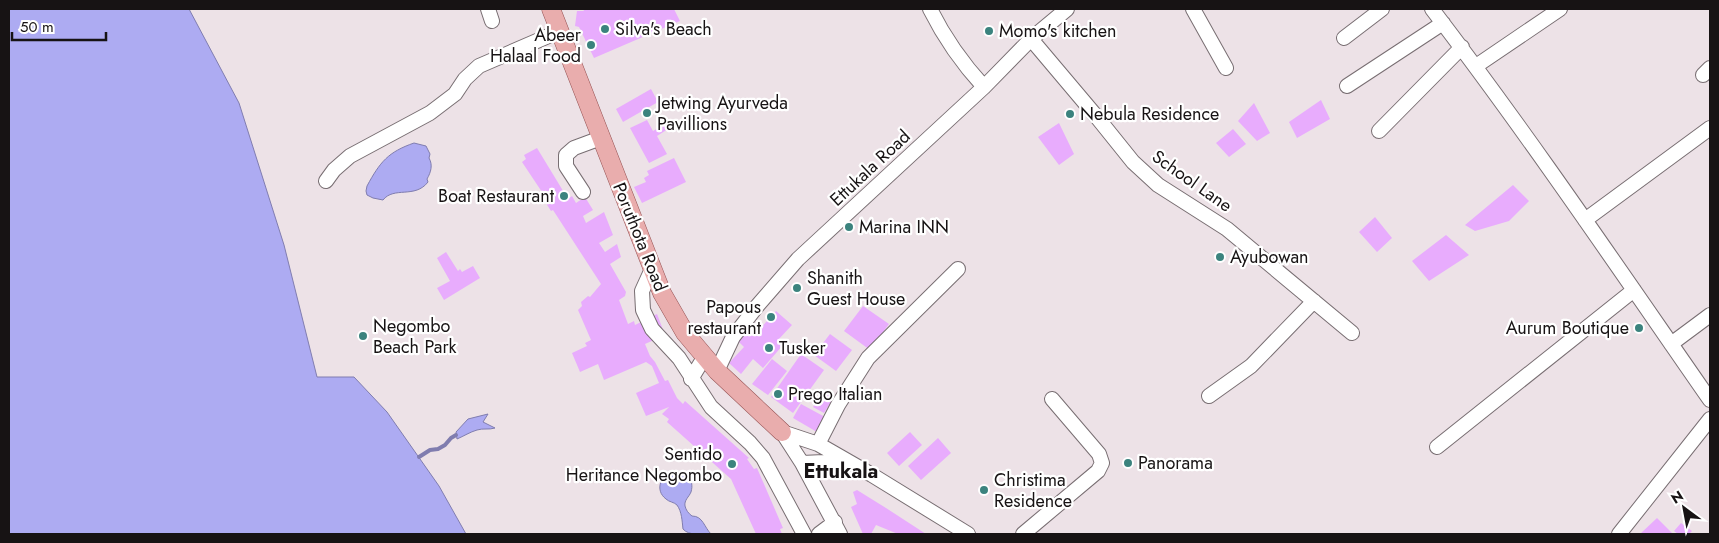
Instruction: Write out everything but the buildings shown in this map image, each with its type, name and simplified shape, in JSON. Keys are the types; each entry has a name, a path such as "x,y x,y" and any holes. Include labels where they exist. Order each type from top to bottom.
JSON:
{"main road":[{"name":"Poruthota Road","path":"552,9 662,293 685,333 717,371 782,432"}],"street":[{"path":"930,9 947,42 963,65 984,87"},
{"name":"Ettukala Road","path":"717,371 733,337 798,259 984,87 1031,39 1068,9"},
{"path":"1193,9 1226,68"},
{"path":"1344,38 1382,9"},
{"path":"1432,9 1476,66 1710,400"},
{"path":"1476,66 1560,9"},
{"path":"1347,86 1443,23"},
{"path":"326,181 334,170 350,156 430,113 455,94 465,79 479,66 560,32"},
{"name":"School Lane","path":"1031,39 1133,162 1158,185 1227,229 1352,334"},
{"path":"1379,131 1462,47"},
{"path":"1585,220 1710,128"},
{"path":"583,192 566,166 566,155 574,148 601,138"},
{"path":"652,269 642,291 643,310 652,329 679,358 711,407 750,443 762,458 804,534"},
{"path":"818,444 838,406 868,358 958,269"},
{"path":"1437,447 1634,290"},
{"path":"1209,396 1251,366 1314,301"},
{"path":"1671,344 1710,315"},
{"path":"691,379 705,356"},
{"path":"1023,534 1098,471 1102,463 1099,454 1052,399"},
{"path":"1619,534 1710,419"},
{"path":"782,432 818,444 968,534"},
{"path":"782,432 802,463 838,528 819,534"},
{"path":"802,463 847,461"}],"water":[{"path":"9,9 189,9 239,103 284,245 317,377 354,377 387,412 439,486 466,534 9,534"},
{"path":"414,143 426,146 430,154 431,168 427,179 428,182 417,190 393,194 383,200 367,195 367,186 381,164 391,154"},
{"path":"488,414 483,422 495,428 477,430 457,439 456,432 468,419"},
{"path":"674,471 685,474 692,483 691,492 685,502 685,507 688,513 701,520 711,534 689,533 683,529 679,508 662,495 660,487 663,479"}],"waterway":[{"path":"419,457 430,450 438,449 445,445 456,435"}],"place":[{"name":"Silva's Beach","path":"605,29"},
{"name":"Momo's kitchen","path":"989,31"},
{"name":"Abeer Halaal Food","path":"591,45"},
{"name":"Jetwing Ayurveda Pavillions","path":"647,113"},
{"name":"Nebula Residence","path":"1070,114"},
{"name":"Boat Restaurant","path":"564,196"},
{"name":"Marina INN","path":"849,227"},
{"name":"Ayubowan","path":"1220,257"},
{"name":"Shanith Guest House","path":"797,288"},
{"name":"Papous restaurant","path":"771,317"},
{"name":"Aurum Boutique","path":"1639,328"},
{"name":"Negombo Beach Park","path":"363,336"},
{"name":"Tusker","path":"769,348"},
{"name":"Prego Italian","path":"778,394"},
{"name":"Panorama","path":"1128,463"},
{"name":"Sentido Heritance Negombo","path":"732,464"},
{"name":"Christima Residence","path":"984,490"}],"district":[{"name":"Ettukala","path":"841,471"}]}
